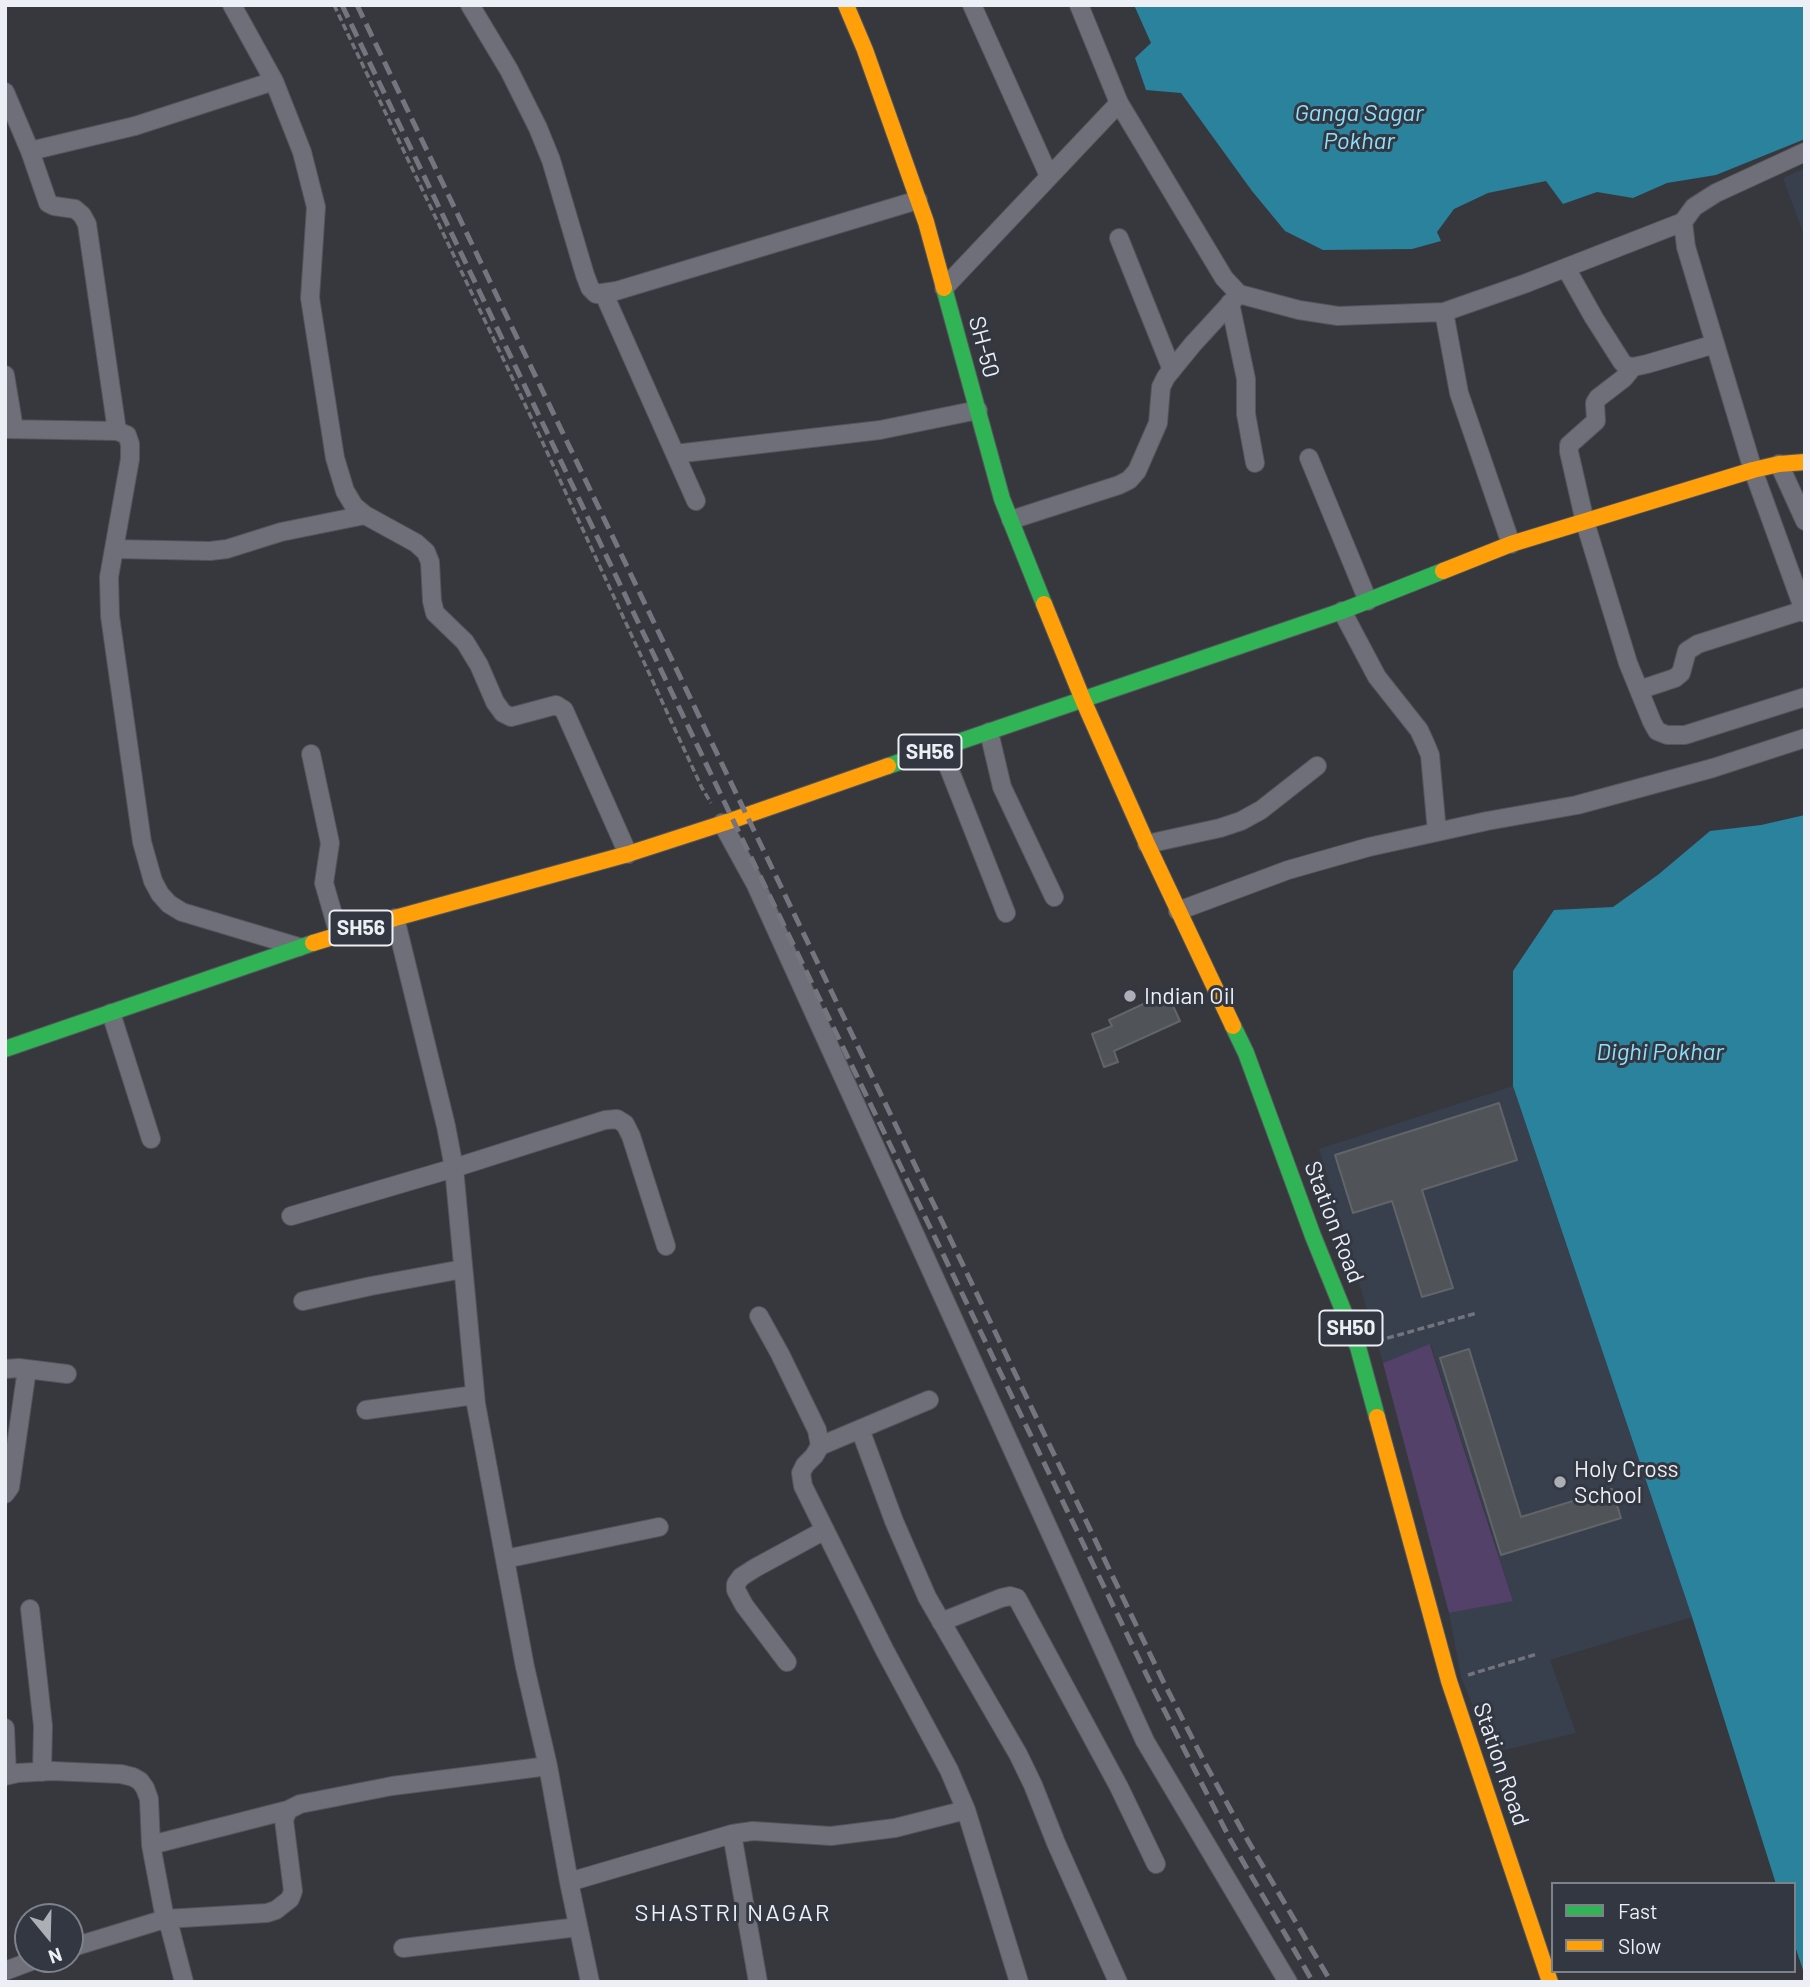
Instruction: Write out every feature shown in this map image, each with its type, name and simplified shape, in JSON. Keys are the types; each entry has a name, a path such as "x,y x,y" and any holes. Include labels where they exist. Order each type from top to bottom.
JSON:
{"main road":[{"name":"SH-50","path":"846,5 865,50 918,200 1002,499 1083,700"},
{"path":"1083,700 1342,611 1511,544 1753,470 1805,462"},
{"name":"SH56","path":"5,1049 299,947 628,854 1083,700"},
{"name":"Station Road","path":"1083,700 1147,844 1246,1053 1313,1236 1359,1347 1449,1681 1550,1982"}],"street":[{"path":"232,5 274,82 302,152 316,207 310,298 335,458 345,491 354,506 365,515 416,543 426,552 430,562 435,614 465,642 503,713 511,717 556,705 564,710 628,854"},
{"path":"470,5 509,70 538,128 551,160 590,288 596,294 604,294 918,200"},
{"path":"972,5 1049,176"},
{"path":"1079,5 1119,103 1234,298 1246,379 1246,414 1255,463"},
{"path":"30,151 135,126 274,82"},
{"path":"5,92 9,112 30,151 48,203 75,209 87,224 117,431"},
{"path":"944,288 1119,103"},
{"path":"1234,298 1338,316 1444,312 1684,222 1694,207 1716,193 1805,152"},
{"path":"1639,690 1675,678 1681,673 1687,651 1698,644 1804,611 1753,470 1686,247 1684,222"},
{"path":"1119,238 1172,370"},
{"path":"1566,268 1594,318 1626,366 1633,367 1715,344"},
{"path":"604,294 696,501"},
{"path":"1011,520 1129,480 1143,462 1158,424 1161,387 1193,344 1234,298"},
{"path":"1444,312 1459,393 1511,544"},
{"path":"1633,367 1624,378 1598,398 1595,403 1596,421 1569,445 1569,452 1585,522 1628,663 1651,722 1657,731 1667,736 1685,735 1805,698"},
{"path":"5,374 10,429 117,431 127,435 130,444 130,459 109,577 110,617 140,831 153,881 169,904 182,912 299,947"},
{"path":"675,454 880,430 978,410"},
{"path":"1310,458 1367,601"},
{"path":"1779,464 1805,521"},
{"path":"114,549 227,549 281,532 365,515"},
{"path":"1342,611 1377,677 1419,730 1430,755 1437,832"},
{"path":"989,732 1002,787 1054,897"},
{"path":"1178,911 1288,870 1369,847 1577,806 1713,768 1805,738"},
{"path":"941,748 1006,913"},
{"path":"311,754 330,843 324,883 339,935"},
{"path":"1147,844 1241,821 1261,810 1317,766"},
{"path":"722,823 756,884 1145,1741 1288,1982"},
{"path":"395,918 454,1168 475,1395 525,1667 548,1766 590,1982"},
{"path":"111,1013 151,1139"},
{"path":"291,1216 605,1120 617,1119 625,1124 631,1136 666,1245"},
{"path":"303,1301 463,1269"},
{"path":"759,1316 817,1430 820,1446"},
{"path":"5,1368 68,1374"},
{"path":"5,1494 10,1487 27,1369"},
{"path":"366,1409 475,1395"},
{"path":"929,1400 820,1446 804,1465 801,1473 803,1486 967,1810 1019,1982"},
{"path":"860,1429 894,1521 927,1597 1033,1785 1118,1982"},
{"path":"505,1559 659,1527"},
{"path":"787,1662 744,1605 736,1590 736,1584 741,1577 755,1568 825,1530"},
{"path":"941,1622 1001,1598 1017,1598 1119,1787 1157,1864"},
{"path":"30,1609 43,1726 42,1772"},
{"path":"5,1728 6,1776 42,1772 121,1774 133,1777 145,1788 149,1800 151,1844 164,1919 170,1928 184,1982"},
{"path":"151,1844 288,1810 300,1804 392,1786 548,1766"},
{"path":"84,1944 164,1919 267,1913 276,1910 290,1899 293,1891 284,1820 288,1810"},
{"path":"569,1882 732,1834 753,1831 831,1836 895,1828 967,1810"},
{"path":"732,1834 758,1982"},
{"path":"403,1948 578,1927"}],"path":[{"path":"334,5 530,415 702,788 722,823"},
{"path":"1359,1347 1477,1312"},
{"path":"1449,1681 1537,1654"}],"shaded area":[{"path":"1805,168 1805,238 1783,178"},
{"name":"Holy Cross School","path":"1513,1086 1692,1617 1550,1660 1576,1733 1492,1753 1461,1677 1449,1613 1513,1600 1431,1345 1383,1363 1319,1149"},
{"path":"1430,1344 1513,1601 1449,1613 1383,1363"}],"water":[{"name":"Ganga Sagar Pokhar","path":"1134,5 1805,5 1805,139 1716,175 1667,183 1633,198 1597,192 1563,204 1546,181 1488,193 1454,209 1437,232 1441,241 1412,249 1323,250 1285,231 1252,191 1181,93 1146,90 1135,58 1151,43"},
{"name":"Dighi Pokhar","path":"1805,815 1805,1976 1796,1949 1796,1882 1775,1882 1692,1617 1513,1086 1513,971 1554,910 1613,907 1659,874 1710,831 1761,825"}],"building":[{"path":"1167,993 1180,1021 1114,1051 1118,1062 1104,1067 1092,1034 1112,1026 1109,1020"},
{"path":"1499,1103 1517,1160 1422,1190 1453,1288 1422,1297 1392,1201 1353,1213 1335,1155"},
{"path":"1469,1349 1521,1517 1612,1489 1621,1518 1501,1555 1440,1358"}],"railway":[{"path":"342,5 1152,1686 1231,1841 1313,1982"},
{"path":"357,5 1163,1681 1244,1834 1331,1982"}],"traffic: fast":[{"path":"944,288 1002,499 1044,604"},
{"path":"888,766 1342,611 1443,571"},
{"path":"5,1049 313,943"},
{"path":"1233,1026 1246,1053 1313,1236 1358,1347 1377,1417"}],"traffic: slow":[{"path":"846,5 865,50 926,222 944,288"},
{"path":"1443,571 1511,544 1753,470 1805,462"},
{"path":"1044,604 1147,844 1233,1026"},
{"path":"313,943 628,854 888,766"},
{"path":"1377,1417 1449,1681 1550,1982"}],"place":[{"name":"Indian Oil","path":"1130,996"},
{"name":"Holy Cross School","path":"1560,1482"}],"district":[{"name":"SHASTRI NAGAR","path":"733,1913"}]}
